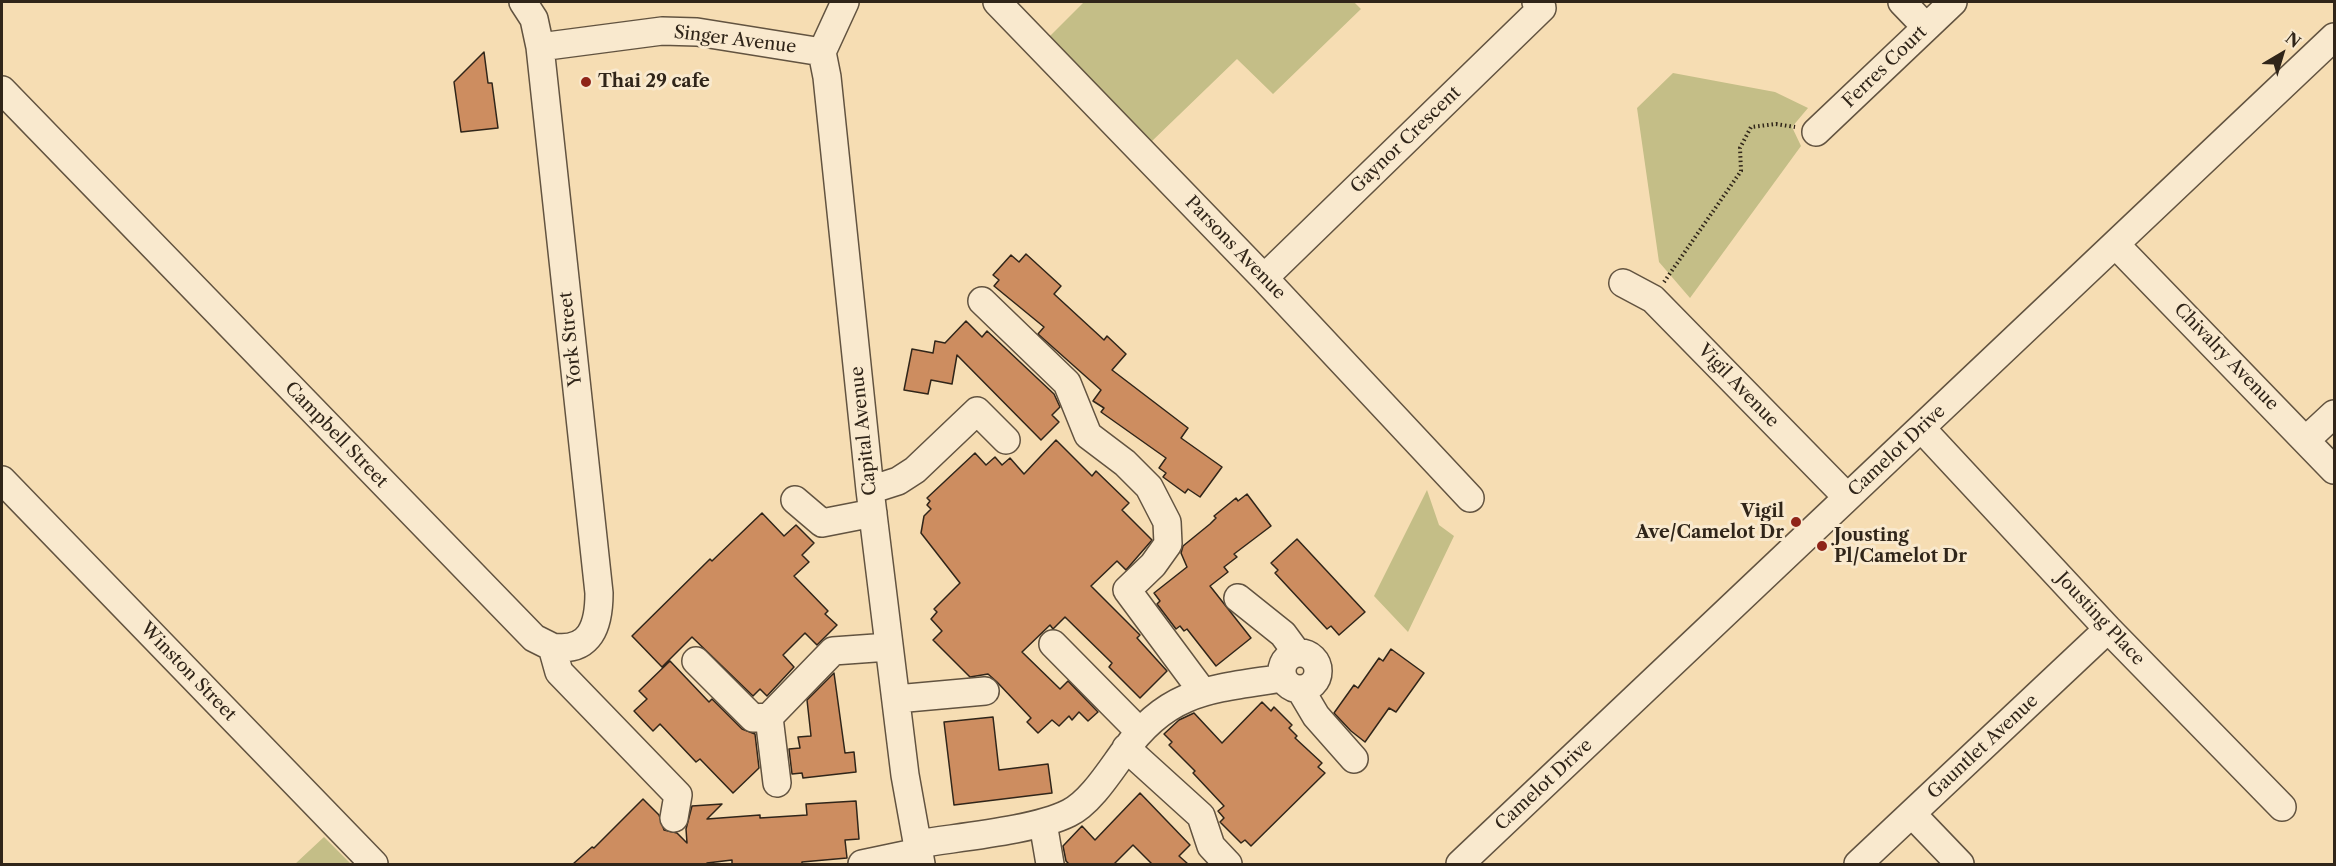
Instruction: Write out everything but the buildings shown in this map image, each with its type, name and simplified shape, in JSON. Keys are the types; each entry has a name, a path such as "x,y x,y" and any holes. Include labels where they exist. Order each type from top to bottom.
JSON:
{"street":[{"name":"York Street","path":"523,2 534,19 540,47 599,593 599,616 593,631 584,641 573,646 563,649 552,647"},
{"path":"822,52 845,2"},
{"name":"Parsons Avenue","path":"997,2 1264,278 1470,498"},
{"name":"Gaynor Crescent","path":"1264,278 1542,8 1536,2"},
{"path":"1902,2 1926,27"},
{"name":"Ferres Court","path":"1816,132 1953,2"},
{"name":"Singer Avenue","path":"540,47 662,31 697,32 822,52"},
{"name":"Camelot Drive","path":"1460,864 2334,37"},
{"name":"Capital Avenue","path":"822,52 827,77 871,502 905,775 919,854"},
{"name":"Campbell Street","path":"2,90 534,638 552,647"},
{"name":"Chivalry Avenue","path":"2116,245 2334,470"},
{"name":"Vigil Avenue","path":"1623,283 1653,299 1847,497"},
{"path":"982,301 1068,383 1088,435 1125,463 1149,487 1167,522 1168,544 1153,565 1127,590 1202,691"},
{"path":"795,500 822,524 871,502 915,470 977,411 1006,440"},
{"path":"2306,440 2334,414"},
{"name":"Jousting Place","path":"1922,428 2108,629 2282,807"},
{"name":"Winston Street","path":"2,480 374,864"},
{"path":"1238,598 1283,634 1297,653 1286,658 1283,664 1291,684 1354,759"},
{"name":"Gauntlet Avenue","path":"1858,864 2108,629"},
{"path":"1053,644 1132,740 1201,816 1211,846 1228,864"},
{"path":"552,647 559,672 678,795 674,818"},
{"path":"696,661 753,718 770,717 833,651 889,647"},
{"path":"862,864 919,854 1043,823 1071,812 1102,783 1132,740 1166,709 1202,691 1291,684"},
{"path":"896,699 985,691"},
{"path":"770,717 777,783"},
{"path":"1912,814 1960,864"},
{"path":"1043,823 1050,864"}],"path":[{"path":"1653,299 1741,171 1740,148 1751,127 1776,124 1816,132"}],"shaded area":[{"path":"1084,2 1354,2 1361,9 1273,94 1237,59 1150,143 1049,37"},
{"path":"1673,73 1775,92 1808,108 1792,127 1801,146 1690,298 1659,262 1637,108"},
{"path":"1427,490 1439,525 1454,536 1408,632 1374,596"},
{"path":"324,837 351,864 295,864"}],"place":[{"name":"Thai 29 cafe","path":"586,82"},
{"name":"Vigil Ave/Camelot Dr","path":"1796,522"},
{"name":"Jousting Pl/Camelot Dr","path":"1822,546"}]}
